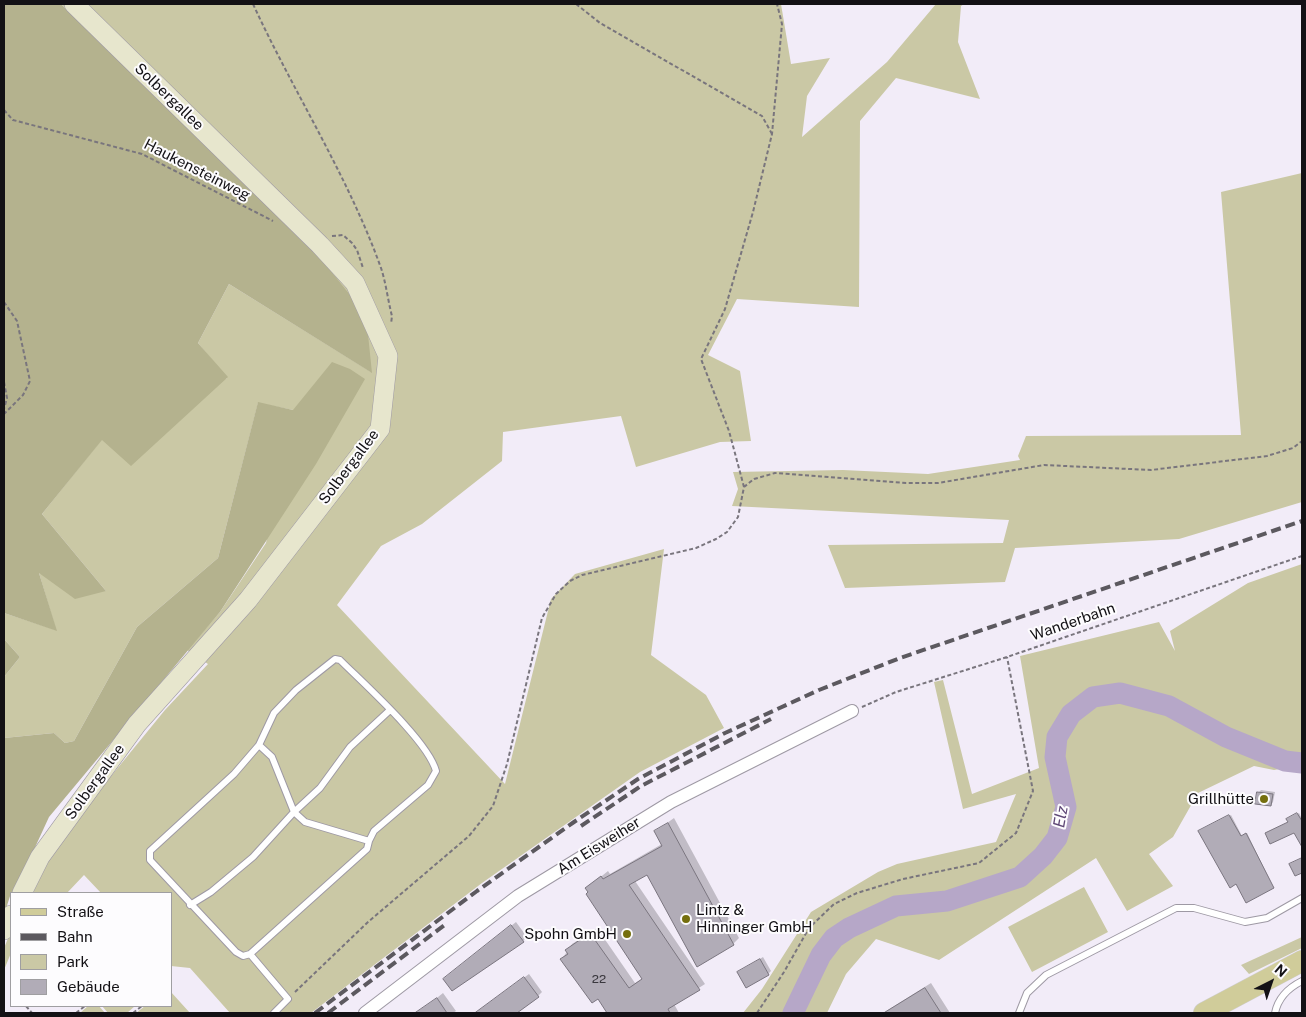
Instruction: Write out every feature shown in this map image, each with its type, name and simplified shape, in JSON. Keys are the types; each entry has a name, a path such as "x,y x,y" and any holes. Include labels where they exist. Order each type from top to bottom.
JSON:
{"main road":[{"path":"1204,1013 1302,961"}],"street":[{"name":"Solbergallee","path":"22,892 40,857 137,724 248,600 380,429 388,356 355,283 320,245 74,4"},
{"name":"Am Eisweiher","path":"366,1013 518,896 671,802 852,711"},
{"path":"4,930 10,917"}],"lane":[{"path":"335,659 340,660 390,710 433,760 436,771 428,785 374,831 367,849 250,954 243,956 236,952 190,905 150,860 150,851 234,774 259,746 274,713 296,690 335,659"},
{"path":"190,905 211,892 253,857 294,812 320,788 350,747 390,710"},
{"path":"259,746 272,757 294,812 305,822 369,841"},
{"path":"1019,1013 1026,993 1046,975 1176,908 1194,908 1244,922 1267,918 1302,898"},
{"path":"250,954 288,999 274,1013"},
{"path":"1275,1013 1277,1003 1282,996 1302,981"}],"path":[{"path":"253,4 277,55 349,190 382,270 392,316 390,332"},
{"path":"576,4 600,23 762,116 772,134"},
{"path":"288,999 368,922 469,836 493,806 507,764 542,618 556,594 570,581 582,575 696,548 727,532 738,517 744,487 729,431 701,359 725,309 753,212 772,134 782,24 778,4"},
{"name":"Haukensteinweg","path":"4,110 14,120 142,154 278,224"},
{"path":"4,302 17,321 30,381 23,396 4,414"},
{"path":"4,382 6,398 4,410"},
{"path":"744,487 754,479 775,473 906,483 938,482 1044,465 1151,470 1267,456 1293,448 1302,441"},
{"name":"Wanderbahn","path":"852,711 896,692 1007,657 1302,556"},
{"path":"757,1013 784,972 809,928 834,904 857,893 902,879 979,863 1016,833 1033,791 1007,657"}],"green space":[{"path":"61,4 781,4 791,64 830,58 807,96 802,137 887,62 936,4 964,4 961,6 958,42 980,99 896,78 860,121 859,307 737,299 708,355 740,371 751,441 720,442 636,467 621,416 503,432 502,461 422,524 381,546 337,605 505,784 551,599 575,574 664,549 651,655 706,695 724,728 640,772 482,883 311,1013 230,1013 190,968 172,966 172,892 100,892 84,875 68,892 29,892 45,857 165,710 208,664 187,650 220,612 266,543 293,410 258,403 218,558 137,627 74,741 65,743 54,733 4,738 4,677 20,657 4,639 4,613 56,630 39,573 106,591 42,514 102,439 227,378 198,343 229,284 371,372 322,260"},
{"path":"1302,173 1302,502 1179,539 1015,548 1005,582 845,588 828,545 1003,543 1009,520 732,506 738,489 733,472 843,470 928,474 1020,460 1018,456 1026,436 1241,435 1221,192"},
{"path":"1302,564 1302,765 1274,770 1254,766 1198,793 1173,837 1149,854 1173,886 1127,911 1096,858 939,960 876,939 846,974 827,1013 743,1013 762,989 811,912 878,872 897,864 996,842 1016,794 963,809 934,682 943,680 972,794 1039,768 1020,656 1159,622 1175,651 1170,631 1248,583"},
{"path":"1084,887 1108,932 1032,972 1008,927"},
{"path":"10,933 10,955 4,970 4,948"},
{"path":"1302,937 1302,948 1249,974 1241,965"},
{"path":"172,993 190,1013 136,1013 144,1007 172,1007"},
{"path":"87,1007 100,1007 105,1013 80,1013"},
{"path":"103,1007 134,1007 127,1013 108,1013"}],"shaded area":[{"path":"4,4 61,4 322,260 366,315 372,373 229,284 198,343 228,377 131,466 102,440 42,514 106,591 75,599 39,573 57,631 4,613"},
{"path":"332,362 350,369 365,379 316,464 220,612 49,817 14,892 10,892 4,915 4,738 54,733 65,743 74,741 137,627 218,558 258,402 293,410"},
{"path":"4,639 20,657 4,677"}],"building":[{"name":"Grillhütte","path":"1257,792 1273,794 1271,806 1255,804"},
{"path":"1297,813 1302,821 1302,847 1294,833 1270,844 1265,833 1288,822 1286,819"},
{"path":"1229,815 1241,836 1246,833 1274,888 1246,903 1236,884 1230,888 1198,831"},
{"path":"668,823 734,945 697,967 647,875 629,885 700,990 668,1009 670,1013 607,1013 598,999 592,1003 560,959 568,954 565,950 590,933 629,988 642,979 586,894 588,892 585,888 601,876 603,879 662,846 654,831"},
{"path":"1302,858 1302,873 1295,876 1289,864"},
{"path":"511,925 524,942 452,991 443,979"},
{"path":"760,959 769,975 746,988 737,972"},
{"path":"524,977 539,997 517,1013 475,1013"},
{"path":"925,988 941,1013 884,1013"},
{"path":"437,998 447,1013 415,1013"}],"waterway":[{"name":"Elz","path":"793,1013 821,955 834,938 849,928 896,906 947,901 1020,877 1043,856 1057,838 1066,807 1055,757 1057,737 1071,714 1093,697 1120,693 1169,706 1226,737 1285,761 1302,763"}],"railway":[{"path":"315,1013 477,891 574,822 638,779 725,733 819,690 900,658 1302,521"},
{"path":"581,826 641,786 771,719"},
{"path":"328,1013 446,924"}],"place":[{"name":"Grillhütte","path":"1264,799"},
{"name":"Lintz & Hinninger GmbH","path":"686,919"},
{"name":"Spohn GmbH","path":"627,934"}]}
